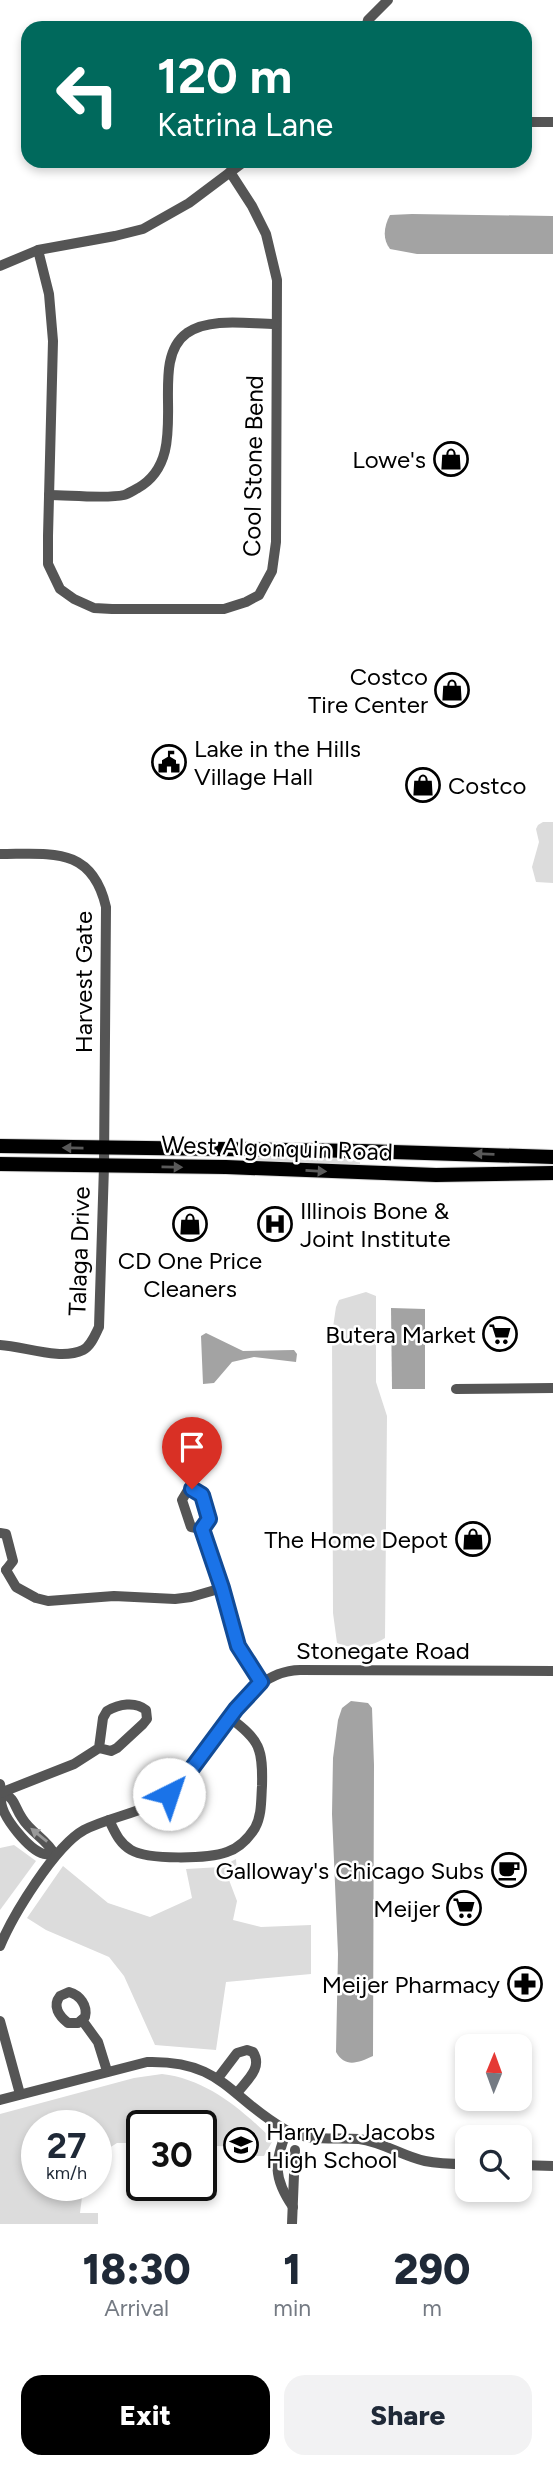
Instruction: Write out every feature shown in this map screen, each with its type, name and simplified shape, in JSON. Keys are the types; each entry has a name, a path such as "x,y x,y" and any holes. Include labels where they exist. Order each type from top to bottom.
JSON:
{"main road":[{"path":"0,1146 362,1151 553,1157"},
{"name":"West Algonquin Road","path":"0,1164 436,1175 553,1173"}],"street":[{"path":"368,21 388,0"},
{"path":"532,122 553,122"},
{"path":"0,266 38,250 144,229 189,203 235,168"},
{"name":"Cool Stone Bend","path":"38,250 49,295 53,341 48,564 60,589 94,608 224,609 258,595 272,571 276,542 277,280 270,247 252,206 230,172"},
{"path":"49,495 125,495 150,481 160,467 168,434 168,372 177,343 187,334 207,325 276,324"},
{"name":"Harvest Gate","path":"0,854 63,856 75,861 96,877 103,892 106,907 104,1149"},
{"name":"Talaga Drive","path":"0,1345 60,1354 84,1350 93,1340 101,1315 104,1149"},
{"path":"456,1389 553,1388"},
{"path":"202,1529 238,1646 261,1682"},
{"path":"0,1533 6,1534 13,1561 3,1570 16,1587 48,1601 114,1596 175,1599 222,1588"},
{"name":"Stonegate Road","path":"0,1946 9,1926 55,1855 84,1830 169,1794 249,1693 261,1682 288,1670 553,1671"},
{"path":"55,1855 42,1854 25,1840 6,1815 1,1801 1,1790 74,1764 99,1748 111,1751 125,1742 146,1719 146,1710 137,1704 107,1711 103,1718 99,1748"},
{"path":"109,1820 125,1846 146,1856 213,1855 230,1851 241,1844 250,1836 259,1818 261,1756 254,1737 230,1718"},
{"path":"82,2020 99,2042 107,2071"},
{"path":"0,2021 20,2094"},
{"path":"218,2078 237,2053 247,2050 253,2052 256,2069 237,2093"},
{"path":"0,2100 107,2071 147,2062 170,2061 191,2066 218,2078 287,2131 317,2138 373,2141 424,2161 455,2163"},
{"path":"287,2131 276,2162 281,2184 293,2207"},
{"path":"292,2224 295,2151"},
{"path":"532,2165 553,2166"}],"shaded area":[{"path":"390,215 553,216 553,254 417,254 390,249 385,232"},
{"path":"543,822 553,822 553,883 536,882 532,867 539,842 536,829"},
{"path":"360,1155 360,1166 243,1160 243,1158"},
{"path":"366,1292 376,1296 376,1382 387,1416 385,1638 374,1644 356,1647 337,1643 333,1613 332,1334 339,1300"},
{"path":"391,1308 425,1309 425,1389 392,1389"},
{"path":"206,1333 243,1351 294,1350 297,1354 296,1362 254,1357 232,1362 214,1383 203,1384 201,1336"},
{"path":"351,1701 368,1703 372,1708 374,1765 373,2056 352,2063 343,2060 336,2052 338,1954 332,1814 333,1758 338,1720 342,1708"},
{"path":"14,1845 36,1861 0,1910 0,1848"},
{"path":"236,1859 237,1875 229,1880 237,1901 233,1920 261,1927 311,1925 311,1974 226,1982 216,2050 155,2045 124,1976 109,1957 46,1930 27,1918 63,1866 108,1903 150,1917 192,1898 186,1869 221,1867"},
{"path":"162,2074 193,2082 234,2106 271,2138 272,2142 264,2156 255,2156 250,2148 217,2146 217,2110 126,2110 126,2143 112,2146 112,2110 21,2110 21,2201 82,2201 80,2213 98,2213 98,2224 0,2224 0,2114 134,2078"}],"place":[{"name":"Lowe's","path":"451,459"},
{"name":"Costco Tire Center","path":"452,690"},
{"name":"Lake in the Hills Village Hall","path":"169,762"},
{"name":"Costco","path":"423,785"},
{"name":"CD One Price Cleaners","path":"190,1224"},
{"name":"Illinois Bone & Joint Institute","path":"275,1224"},
{"name":"Butera Market","path":"500,1334"},
{"name":"The Home Depot","path":"473,1539"},
{"name":"Galloway's Chicago Subs","path":"509,1870"},
{"name":"Meijer","path":"464,1908"},
{"name":"Meijer Pharmacy","path":"525,1984"},
{"name":"Harry D. Jacobs High School","path":"241,2145"}],"route":[{"path":"169,1794 184,1779 249,1693 261,1682 238,1646 202,1529 209,1519 202,1495 192,1489"}]}
